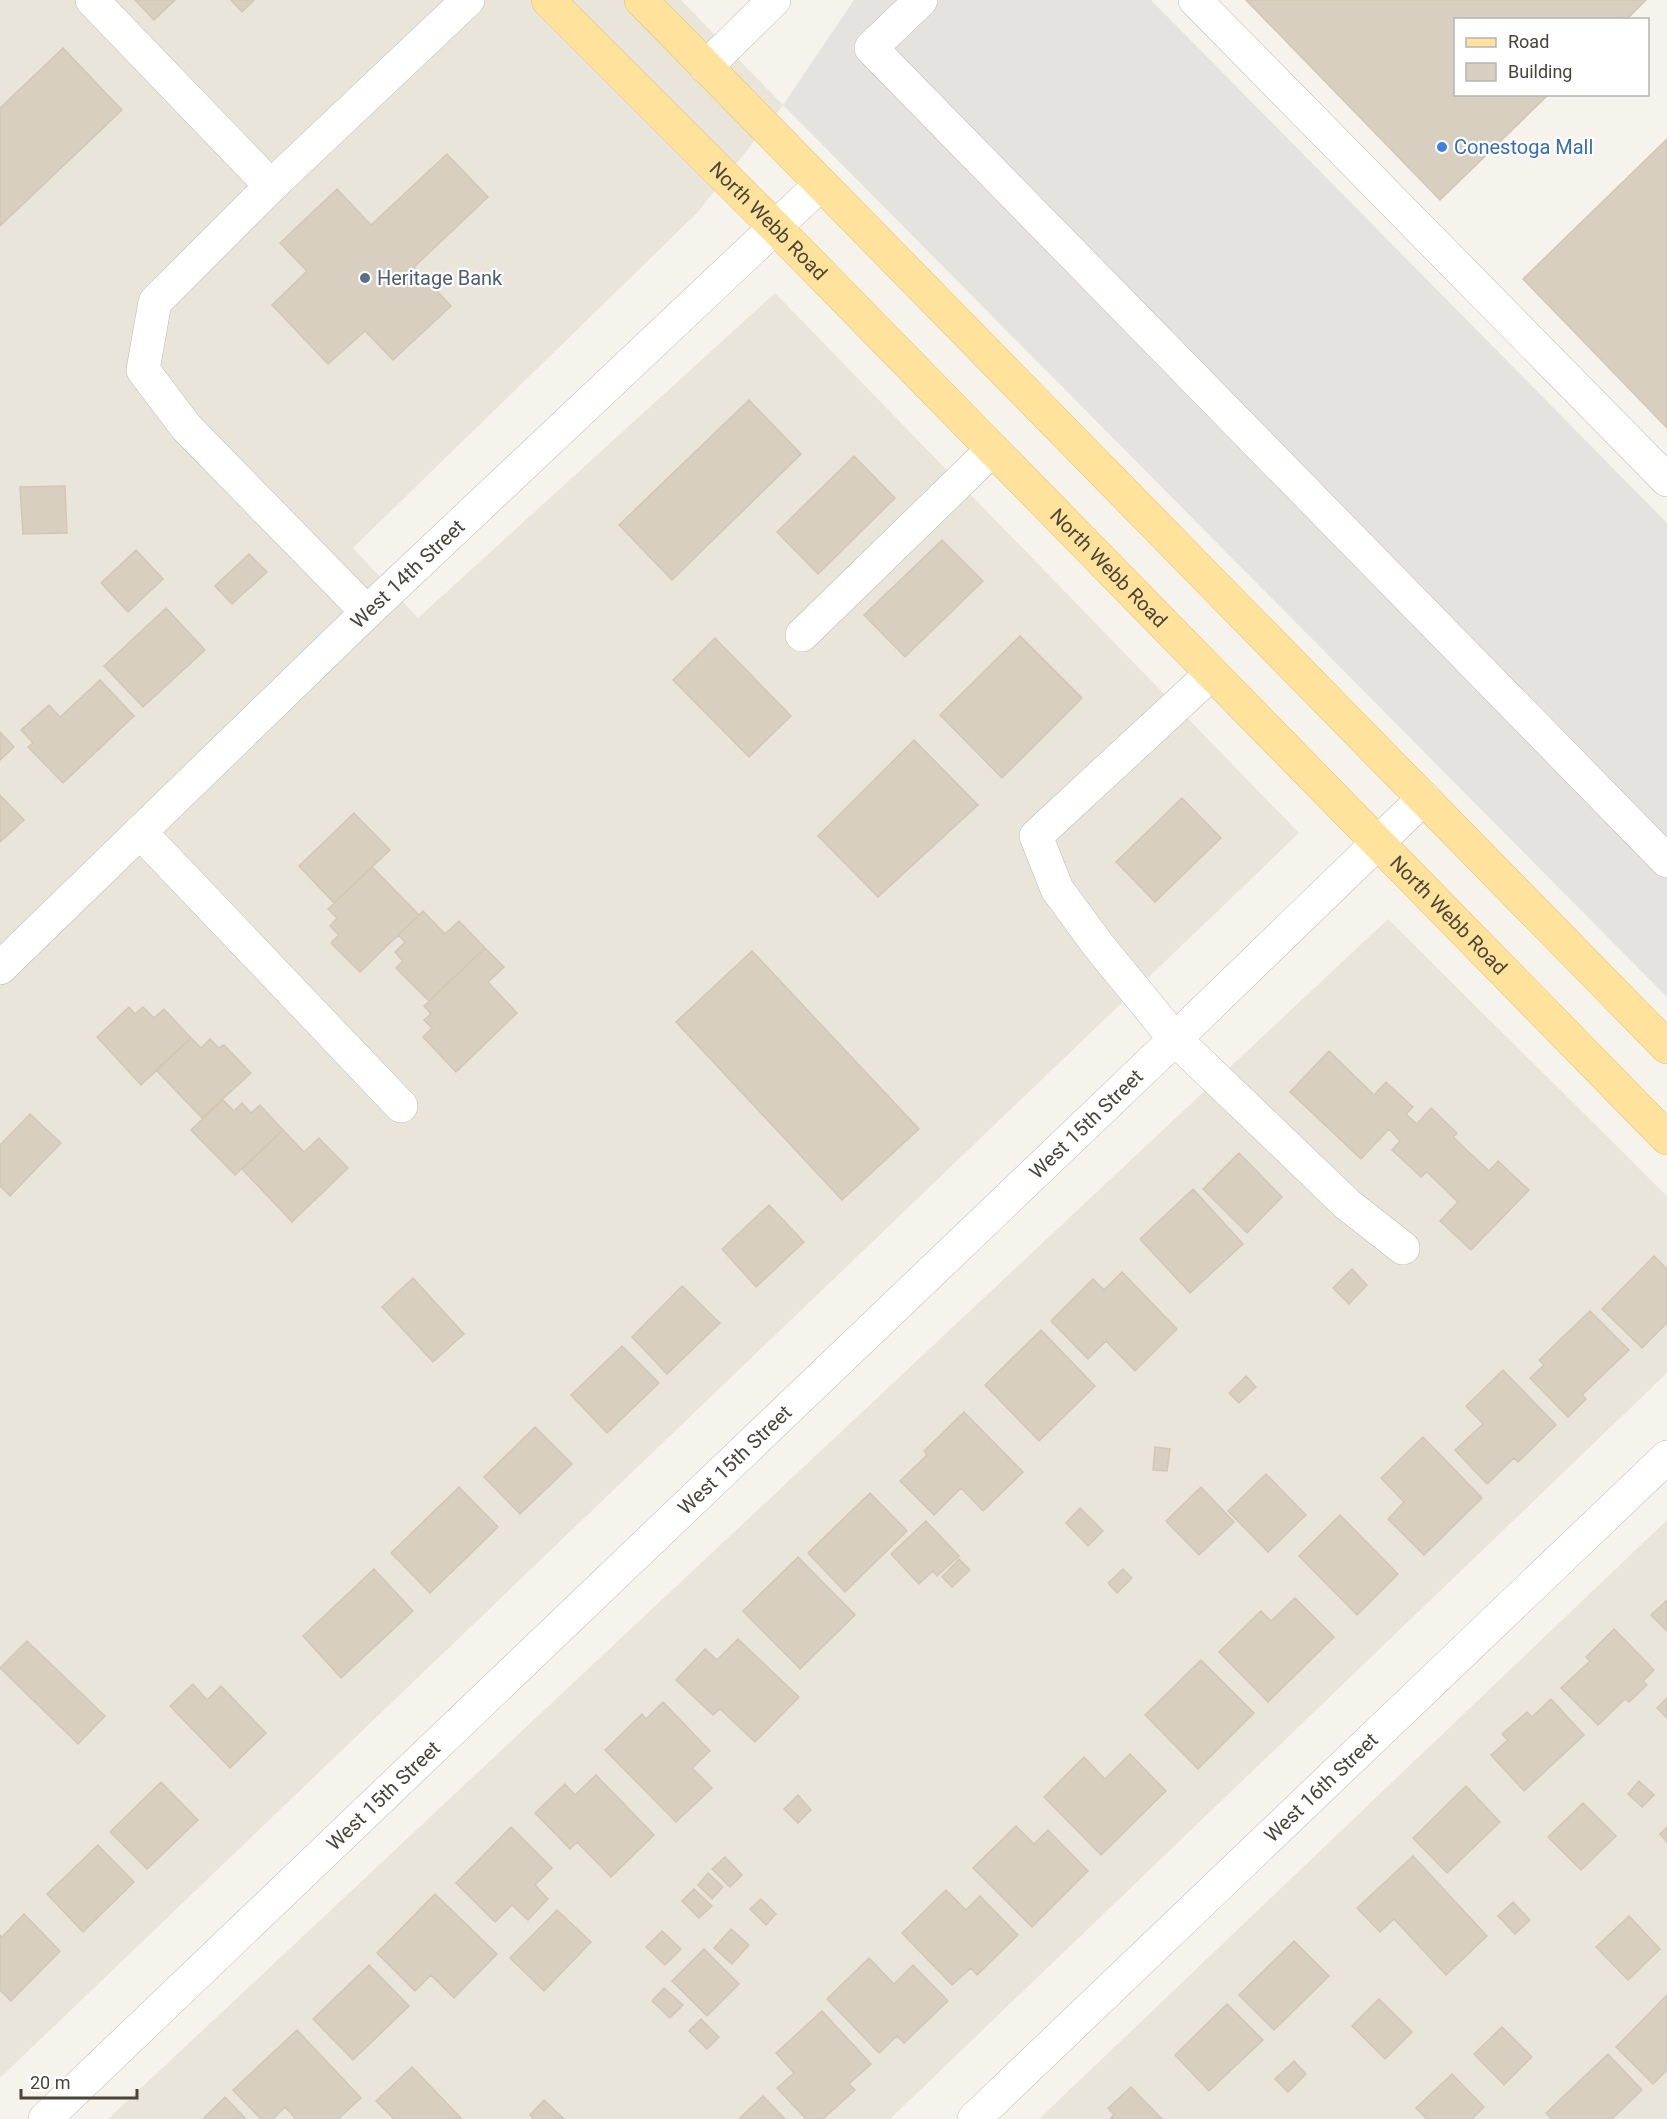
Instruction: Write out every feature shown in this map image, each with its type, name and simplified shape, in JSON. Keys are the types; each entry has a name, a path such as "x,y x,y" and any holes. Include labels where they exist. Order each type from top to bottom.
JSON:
{"main road":[{"name":"North Webb Road","path":"548,0 775,227 1667,1138"},
{"path":"641,0 1667,1047"}],"street":[{"path":"92,0 271,186"},
{"path":"368,612 186,427 143,370 155,302 271,186 468,0"},
{"path":"706,67 774,0"},
{"path":"921,0 870,48 1667,861"},
{"path":"1195,0 1667,480"},
{"name":"West 14th Street","path":"0,968 368,612 821,184"},
{"path":"802,635 992,450"},
{"path":"1211,674 1036,836 1057,889 1098,945 1175,1039 1348,1205 1403,1248"},
{"name":"West 15th Street","path":"45,2119 1424,798"},
{"path":"140,832 401,1106"},
{"name":"West 16th Street","path":"974,2119 1667,1456"}],"shaded area":[{"path":"0,0 681,0 783,105 697,213 353,548 418,618 775,293 1299,833 0,2078"},
{"path":"854,0 1151,0 1667,523 1667,997 783,105"},
{"path":"1388,919 1667,1196 1667,1373 890,2119 108,2119"},
{"path":"1667,1520 1667,2119 1039,2119"}],"building":[{"path":"135,0 175,0 154,20"},
{"path":"231,0 254,0 242,12"},
{"name":"Conestoga Mall","path":"1246,0 1646,0 1628,18 1454,18 1454,96 1547,96 1440,200"},
{"path":"63,48 122,110 0,226 0,108"},
{"name":"Conestoga Mall","path":"1667,139 1667,428 1523,279"},
{"path":"447,154 488,197 414,267 451,306 393,360 365,331 328,364 272,305 307,271 280,243 337,189 371,225"},
{"path":"749,400 801,454 672,580 619,525"},
{"path":"854,456 895,498 818,574 777,532"},
{"path":"65,486 67,533 23,534 20,487"},
{"path":"942,540 983,581 905,657 864,615"},
{"path":"136,550 163,579 128,612 101,583"},
{"path":"249,554 267,572 232,604 215,586"},
{"path":"166,608 205,650 143,707 104,666"},
{"path":"1020,636 1082,698 1002,778 940,715"},
{"path":"715,638 791,716 749,757 673,680"},
{"path":"100,680 134,716 63,783 28,747 33,743 21,730 49,705 60,717"},
{"path":"0,732 14,747 0,760"},
{"path":"914,740 978,805 878,897 818,836"},
{"path":"0,795 24,820 0,842"},
{"path":"1182,798 1221,838 1155,902 1116,862"},
{"path":"354,813 390,850 334,903 299,866"},
{"path":"372,867 419,915 360,972 331,943 339,935 330,926 337,918 328,909"},
{"path":"423,911 445,934 459,921 485,948 429,1001 396,968 403,961 395,952 405,942 398,935"},
{"path":"485,948 504,967 488,982 517,1013 456,1072 423,1037 432,1028 424,1020 431,1014 424,1006"},
{"path":"752,951 919,1129 842,1200 676,1022"},
{"path":"129,1007 135,1014 143,1007 154,1018 164,1009 191,1038 141,1085 97,1037"},
{"path":"191,1038 201,1048 210,1039 219,1048 224,1045 251,1073 202,1118 156,1070"},
{"path":"1329,1051 1374,1095 1386,1082 1413,1107 1406,1114 1417,1124 1431,1108 1457,1133 1453,1137 1489,1171 1498,1161 1529,1190 1471,1250 1440,1221 1458,1202 1427,1172 1421,1177 1392,1150 1400,1141 1389,1129 1361,1159 1290,1092"},
{"path":"223,1100 234,1111 242,1103 251,1113 260,1105 283,1130 235,1175 191,1130"},
{"path":"30,1114 61,1143 10,1196 0,1186 0,1145"},
{"path":"283,1130 304,1152 319,1138 348,1168 292,1222 242,1169"},
{"path":"1239,1153 1282,1197 1247,1233 1203,1189"},
{"path":"1193,1189 1243,1244 1190,1293 1140,1239"},
{"path":"769,1205 804,1242 756,1287 722,1249"},
{"path":"1654,1256 1667,1269 1667,1323 1642,1348 1602,1309"},
{"path":"1352,1269 1367,1285 1349,1304 1333,1288"},
{"path":"1122,1272 1177,1329 1135,1371 1106,1341 1088,1359 1051,1321 1093,1279 1104,1290"},
{"path":"413,1278 464,1334 433,1362 382,1307"},
{"path":"682,1286 720,1323 667,1374 632,1337"},
{"path":"1590,1311 1629,1350 1582,1395 1586,1399 1568,1417 1530,1378 1544,1365 1539,1360"},
{"path":"1041,1330 1095,1386 1039,1441 985,1385"},
{"path":"622,1346 659,1383 607,1433 571,1395"},
{"path":"1503,1370 1556,1425 1518,1462 1514,1458 1487,1484 1455,1450 1483,1424 1466,1406"},
{"path":"1246,1376 1256,1387 1239,1403 1229,1393"},
{"path":"964,1412 1023,1472 983,1511 961,1488 934,1515 900,1481 927,1455 924,1451"},
{"path":"535,1427 572,1464 520,1514 484,1477"},
{"path":"1423,1437 1482,1498 1424,1555 1388,1519 1404,1502 1381,1478"},
{"path":"1155,1447 1170,1449 1167,1471 1153,1470"},
{"path":"1266,1474 1306,1515 1268,1552 1228,1511"},
{"path":"459,1487 498,1527 430,1593 391,1553"},
{"path":"1201,1487 1234,1522 1199,1555 1166,1521"},
{"path":"870,1493 907,1531 845,1592 808,1553"},
{"path":"1080,1508 1103,1531 1088,1546 1066,1523"},
{"path":"1340,1515 1398,1574 1357,1615 1299,1556"},
{"path":"926,1521 959,1556 937,1576 933,1571 919,1584 891,1554"},
{"path":"798,1557 855,1615 800,1669 743,1611"},
{"path":"959,1559 970,1570 952,1587 942,1577"},
{"path":"374,1569 413,1611 341,1678 303,1636"},
{"path":"1123,1569 1132,1578 1117,1593 1108,1583"},
{"path":"1295,1598 1334,1637 1268,1702 1219,1652 1261,1611 1271,1621"},
{"path":"1667,1600 1667,1631 1651,1615"},
{"path":"1614,1629 1654,1670 1643,1681 1647,1685 1629,1702 1625,1699 1598,1725 1561,1688 1590,1661 1586,1657"},
{"path":"738,1639 799,1697 755,1742 720,1709 713,1715 676,1680 705,1649 717,1660"},
{"path":"27,1641 105,1716 78,1744 0,1668"},
{"path":"1201,1660 1254,1713 1198,1769 1145,1715"},
{"path":"193,1684 207,1700 221,1686 266,1733 230,1768 170,1706"},
{"path":"1667,1698 1667,1718 1657,1708"},
{"path":"1551,1699 1584,1735 1524,1791 1491,1755 1508,1740 1502,1734 1527,1712 1532,1717"},
{"path":"663,1702 710,1751 692,1768 712,1788 676,1822 605,1750 642,1714 646,1719"},
{"path":"1130,1754 1166,1791 1101,1855 1044,1797 1084,1757 1105,1779"},
{"path":"596,1775 654,1835 611,1877 577,1842 570,1849 535,1813 565,1784 575,1795"},
{"path":"1639,1781 1654,1795 1642,1807 1628,1794"},
{"path":"161,1782 198,1820 147,1869 110,1832"},
{"path":"1466,1786 1500,1822 1447,1873 1413,1838"},
{"path":"798,1795 811,1810 798,1823 784,1809"},
{"path":"1583,1803 1616,1836 1581,1870 1548,1837"},
{"path":"1016,1826 1034,1844 1048,1830 1088,1871 1032,1927 973,1868"},
{"path":"511,1827 552,1868 535,1885 548,1899 528,1920 512,1905 495,1922 456,1883"},
{"path":"1667,1827 1667,1842 1660,1834"},
{"path":"98,1845 134,1882 83,1932 47,1894"},
{"path":"1413,1856 1487,1936 1446,1975 1394,1919 1380,1932 1357,1908"},
{"path":"725,1857 742,1875 730,1887 712,1869"},
{"path":"708,1873 723,1887 712,1899 698,1885"},
{"path":"694,1889 712,1906 699,1918 682,1901"},
{"path":"946,1890 966,1910 980,1896 1018,1935 977,1975 971,1968 952,1985 902,1933"},
{"path":"435,1894 497,1954 454,1998 431,1975 415,1991 377,1953"},
{"path":"761,1899 776,1914 766,1925 750,1909"},
{"path":"1513,1902 1530,1920 1515,1934 1498,1916"},
{"path":"557,1910 591,1942 544,1991 510,1958"},
{"path":"24,1914 60,1951 11,2001 0,1990 0,1935 2,1937"},
{"path":"1629,1916 1660,1949 1628,1980 1596,1947"},
{"path":"731,1929 749,1945 732,1964 714,1948"},
{"path":"662,1931 681,1949 665,1965 646,1947"},
{"path":"1294,1941 1329,1976 1274,2030 1239,1995"},
{"path":"704,1949 739,1984 707,2016 672,1981"},
{"path":"869,1958 894,1984 913,1965 948,2001 904,2043 897,2036 879,2053 827,1999"},
{"path":"369,1965 409,2006 353,2060 313,2019"},
{"path":"664,1988 683,2005 670,2018 652,2001"},
{"path":"1667,1995 1667,2070 1653,2084 1616,2047"},
{"path":"1379,1999 1412,2032 1385,2059 1352,2026"},
{"path":"1227,2004 1263,2040 1209,2091 1175,2055"},
{"path":"822,2011 871,2064 849,2084 855,2090 823,2119 806,2119 777,2088 794,2073 776,2053"},
{"path":"701,2019 719,2037 707,2049 689,2031"},
{"path":"1502,2027 1532,2057 1504,2085 1474,2054"},
{"path":"297,2030 361,2098 338,2119 296,2119 285,2107 273,2119 261,2119 233,2090"},
{"path":"1608,2054 1642,2090 1612,2119 1552,2119 1546,2113"},
{"path":"1294,2061 1306,2074 1288,2092 1275,2079"},
{"path":"412,2067 460,2119 394,2119 376,2101"},
{"path":"1452,2074 1484,2107 1472,2119 1427,2119 1416,2108"},
{"path":"1131,2087 1162,2119 1110,2119 1114,2115 1108,2108"},
{"path":"763,2096 785,2119 739,2119"},
{"path":"225,2097 246,2119 203,2119"},
{"path":"544,2100 564,2119 534,2119 530,2115"}],"place":[{"name":"Conestoga Mall","path":"1442,147"},
{"name":"Heritage Bank","path":"365,278"}]}
